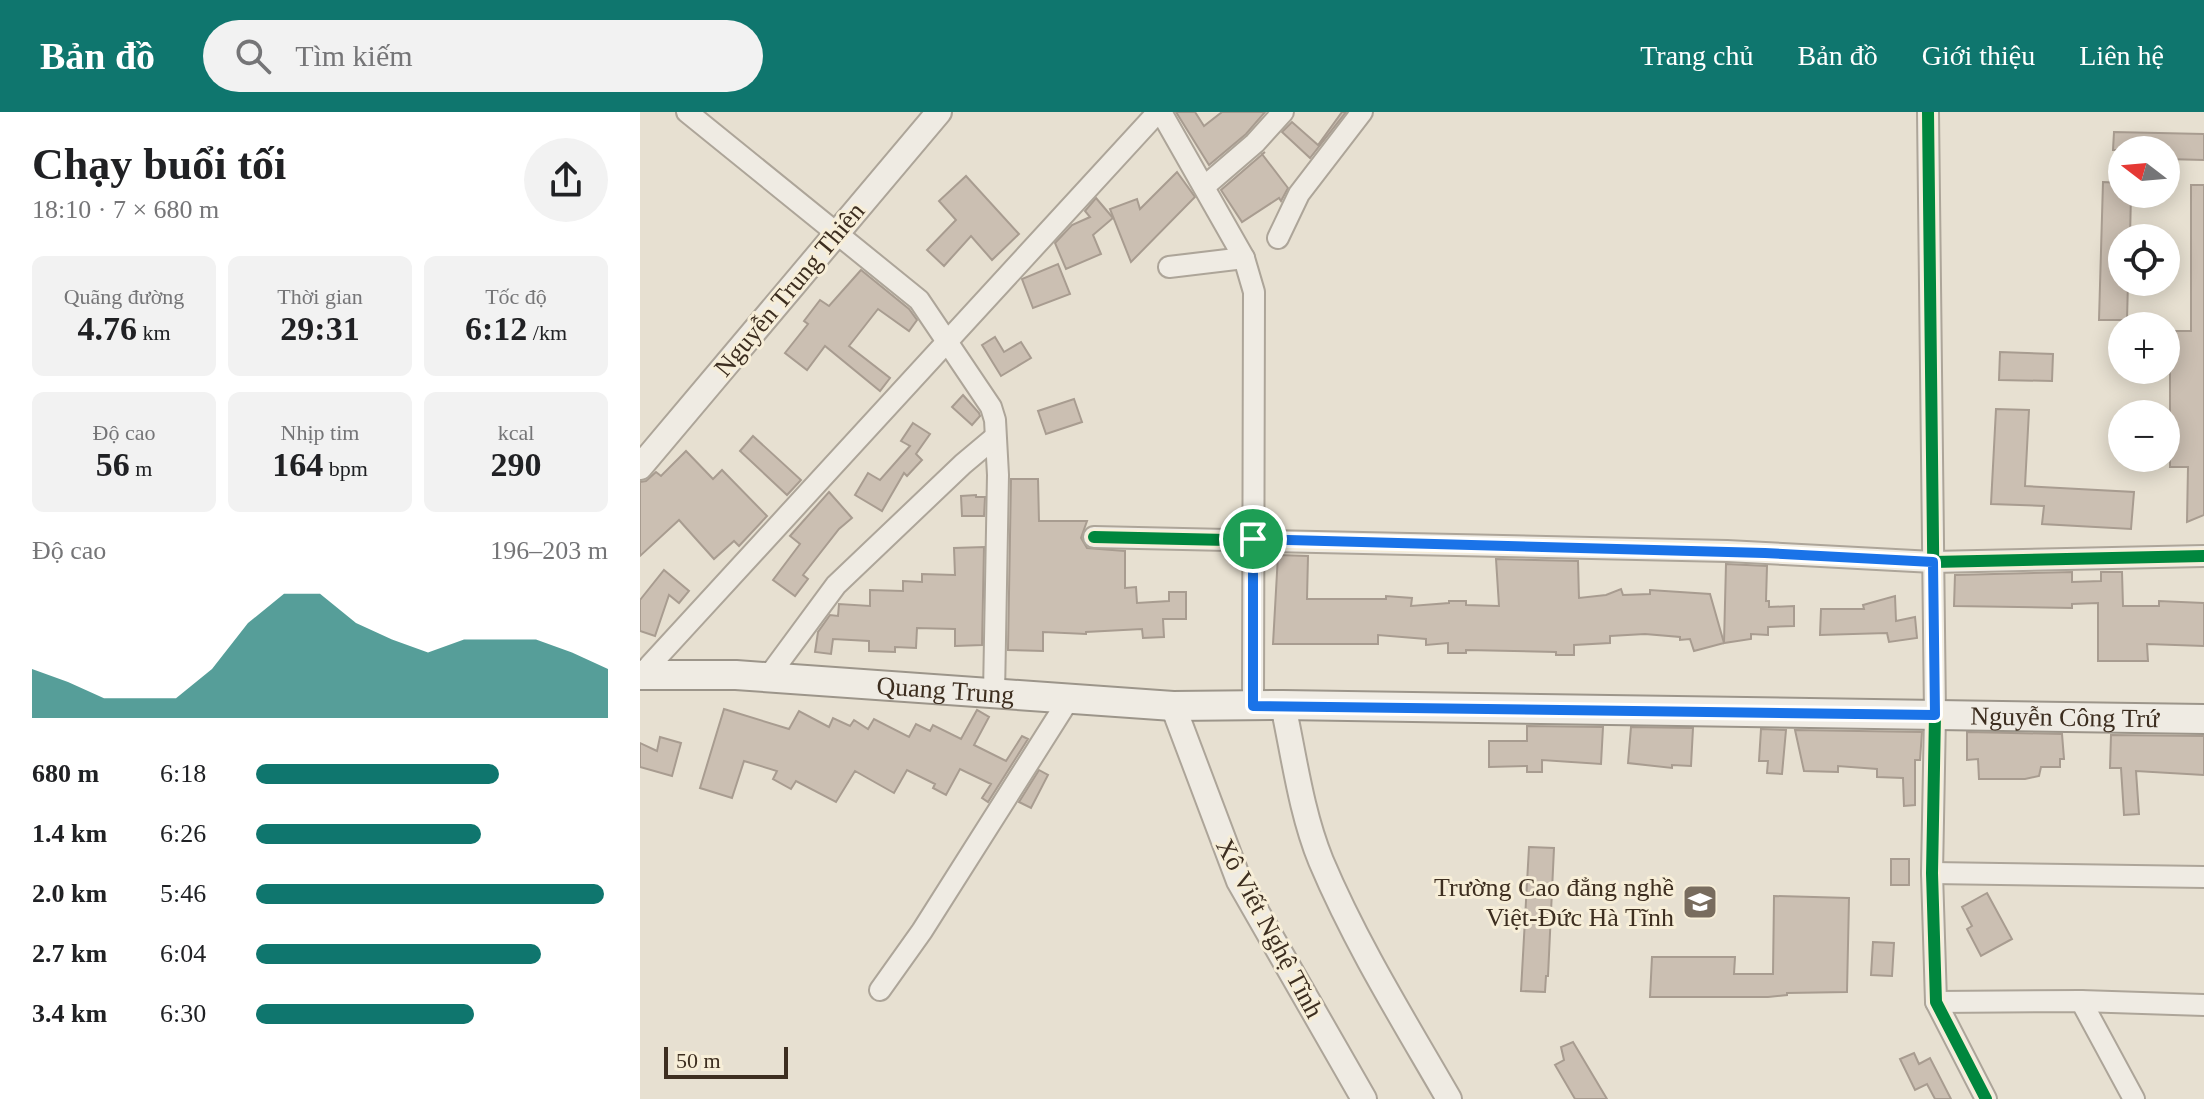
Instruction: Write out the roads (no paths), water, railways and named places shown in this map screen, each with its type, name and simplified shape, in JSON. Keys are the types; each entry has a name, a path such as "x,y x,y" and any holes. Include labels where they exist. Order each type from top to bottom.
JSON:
{"main road":[{"name":"Quang Trung","path":"640,675 768,677 1173,706 1253,706"},
{"name":"Nguyễn Công Trứ","path":"1253,706 2204,719"}],"street":[{"path":"687,112 919,300 991,407 995,420 998,475 994,694"},
{"name":"Nguyễn Trung Thiên","path":"640,467 939,112"},
{"path":"640,675 1159,112 1205,186 1244,258 1254,292 1253,706"},
{"path":"1205,186 1255,143 1283,112"},
{"path":"1278,238 1299,194 1362,112"},
{"path":"1928,112 1935,715 1932,873 1936,1002 1986,1099"},
{"path":"1169,267 1244,258"},
{"path":"768,677 836,585 994,438"},
{"path":"1094,537 1765,553 1933,562 2204,556"},
{"path":"880,990 922,931 1069,699"},
{"path":"1283,705 1320,858 1360,946 1449,1099"},
{"name":"Xô Viết Nghệ Tĩnh","path":"1173,706 1239,881 1364,1099"},
{"path":"1932,873 2204,877"},
{"path":"1936,1002 2081,1001 2204,1005"},
{"path":"2081,1001 2134,1099"}],"place":[{"name":"Trường Cao đẳng nghề Việt-Đức Hà Tĩnh","path":"1700,902"}]}
